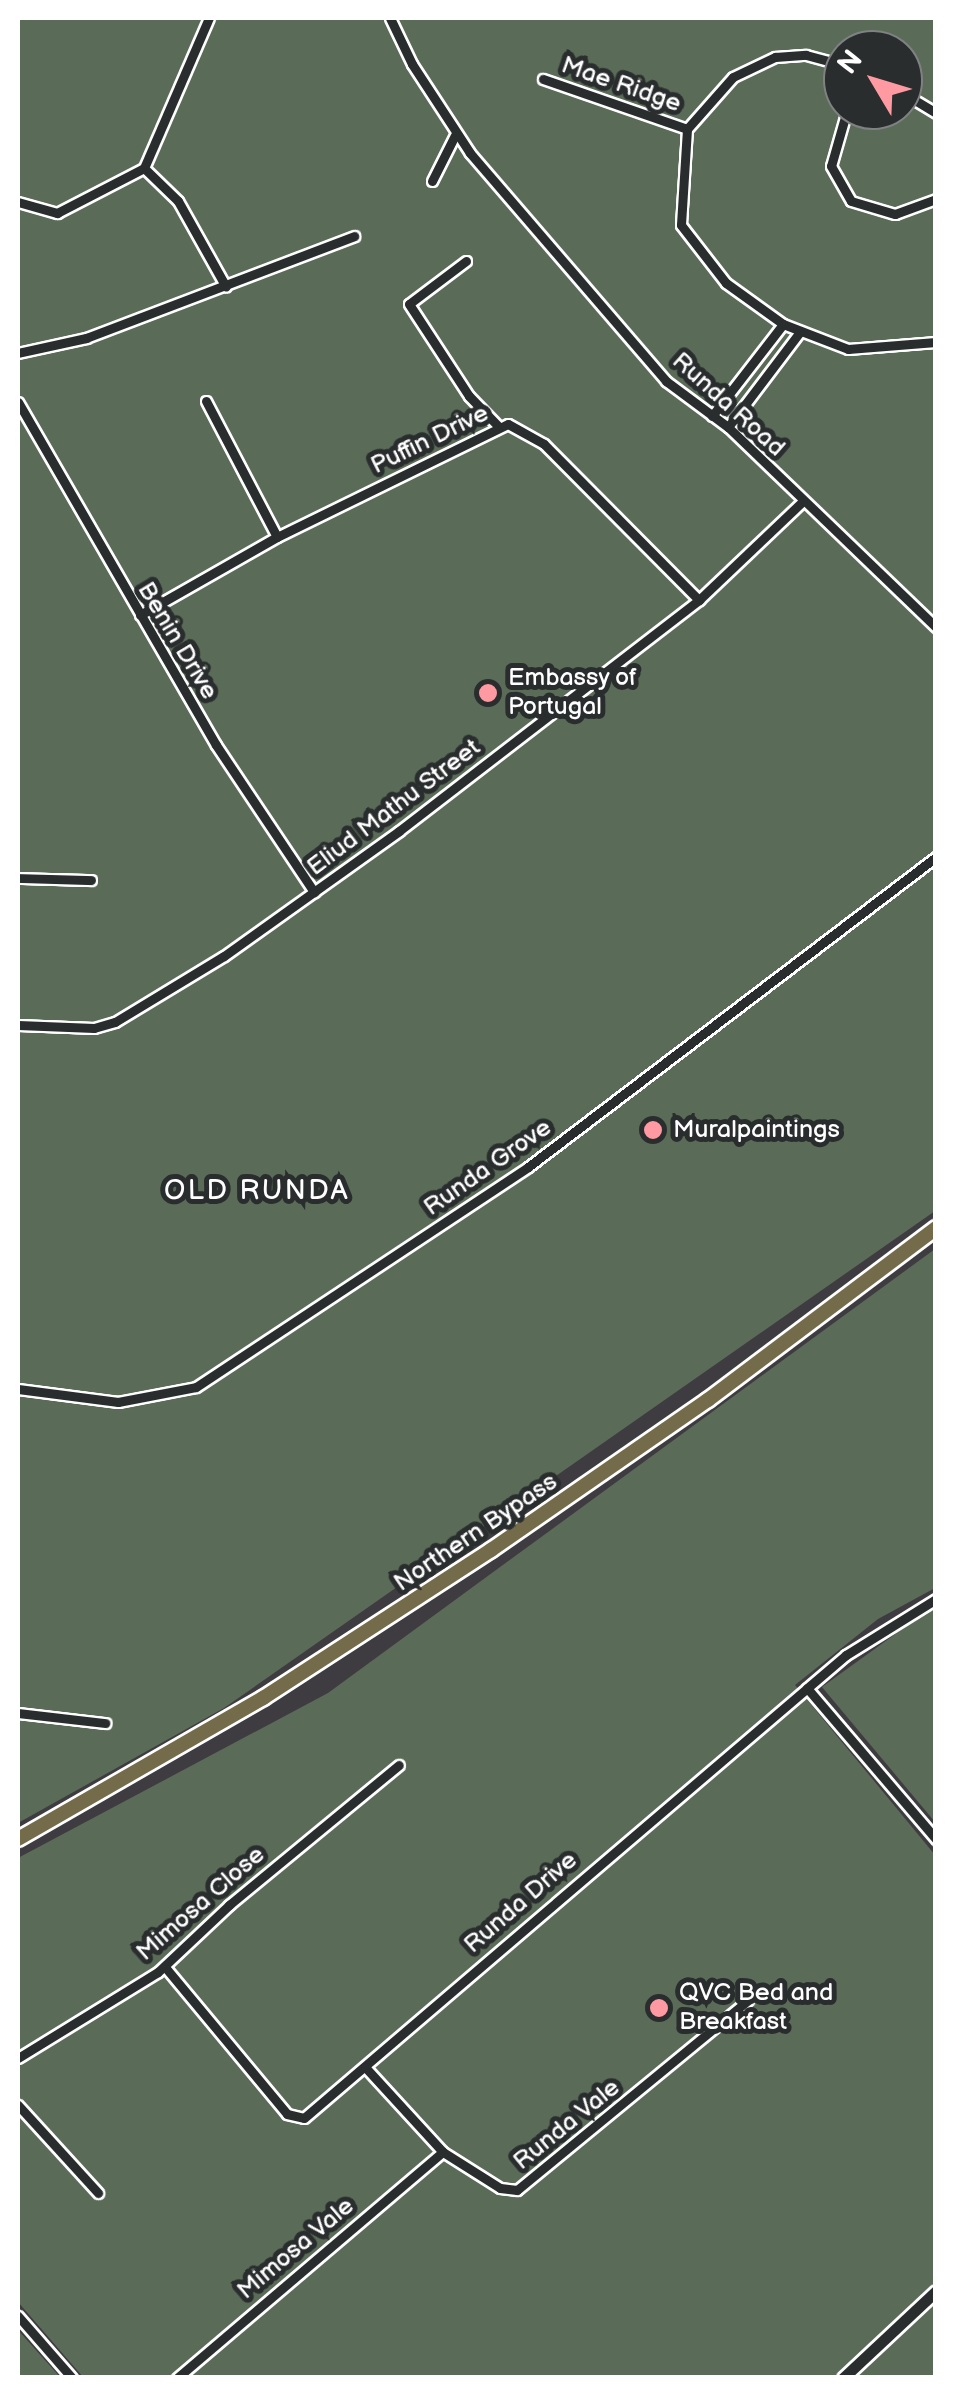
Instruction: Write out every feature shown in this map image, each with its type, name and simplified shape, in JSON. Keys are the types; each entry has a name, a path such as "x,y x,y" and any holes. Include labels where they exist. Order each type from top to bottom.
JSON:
{"main road":[{"name":"Northern Bypass","path":"18,1839 293,1680 588,1485 936,1228"}],"street":[{"path":"18,202 57,213 144,168 209,18"},
{"name":"Runda Road","path":"390,18 470,154 666,380 728,427 936,627"},
{"name":"Mae Ridge","path":"823,60 806,55 774,57 733,77 686,129 681,225 726,282 799,333 848,349 936,342"},
{"name":"Mae Ridge","path":"543,79 686,129"},
{"path":"841,130 831,166 851,201 895,214 936,198"},
{"path":"432,181 455,133"},
{"path":"144,168 178,201 226,286"},
{"path":"18,353 86,338 354,236"},
{"path":"466,261 410,304 470,396 498,426"},
{"path":"712,416 782,324"},
{"path":"728,427 799,333"},
{"name":"Benin Drive","path":"18,402 140,615 314,892"},
{"path":"206,402 277,538"},
{"name":"Puffin Drive","path":"140,615 277,538 498,426 520,428 544,444 698,600"},
{"name":"Eliud Mathu Street","path":"18,1025 115,1022 314,892 698,600 802,502"},
{"name":"Runda Grove","path":"18,1389 118,1402 196,1387 528,1167 936,857"},
{"path":"18,878 91,880"},
{"name":"Runda Drive","path":"165,1967 294,2118 304,2118 875,1632 936,1600"},
{"path":"807,1688 936,1839"},
{"path":"18,1713 105,1723"},
{"name":"Mimosa Close","path":"18,2058 165,1967 228,1905 399,1765"},
{"name":"Runda Vale","path":"365,2067 443,2152 500,2188 517,2190 748,2000"},
{"path":"18,2105 98,2193"},
{"name":"Mimosa Vale","path":"177,2378 443,2152"},
{"path":"842,2378 936,2291"},
{"path":"18,2316 72,2378"}],"green space":[{"path":"18,18 935,18 935,1211 224,1708 18,1823"},
{"path":"935,1249 935,1588 878,1619 795,1685 935,1855 935,2377 83,2377 18,2302 18,1858 328,1693"},
{"path":"930,1609 935,1612 935,1822 822,1687"},
{"path":"18,2330 60,2377 18,2377"}],"place":[{"name":"Embassy of Portugal","path":"488,693"},
{"name":"Muralpaintings","path":"653,1130"},
{"name":"QVC Bed and Breakfast","path":"659,2008"}],"district":[{"name":"OLD RUNDA","path":"257,1191"}]}
